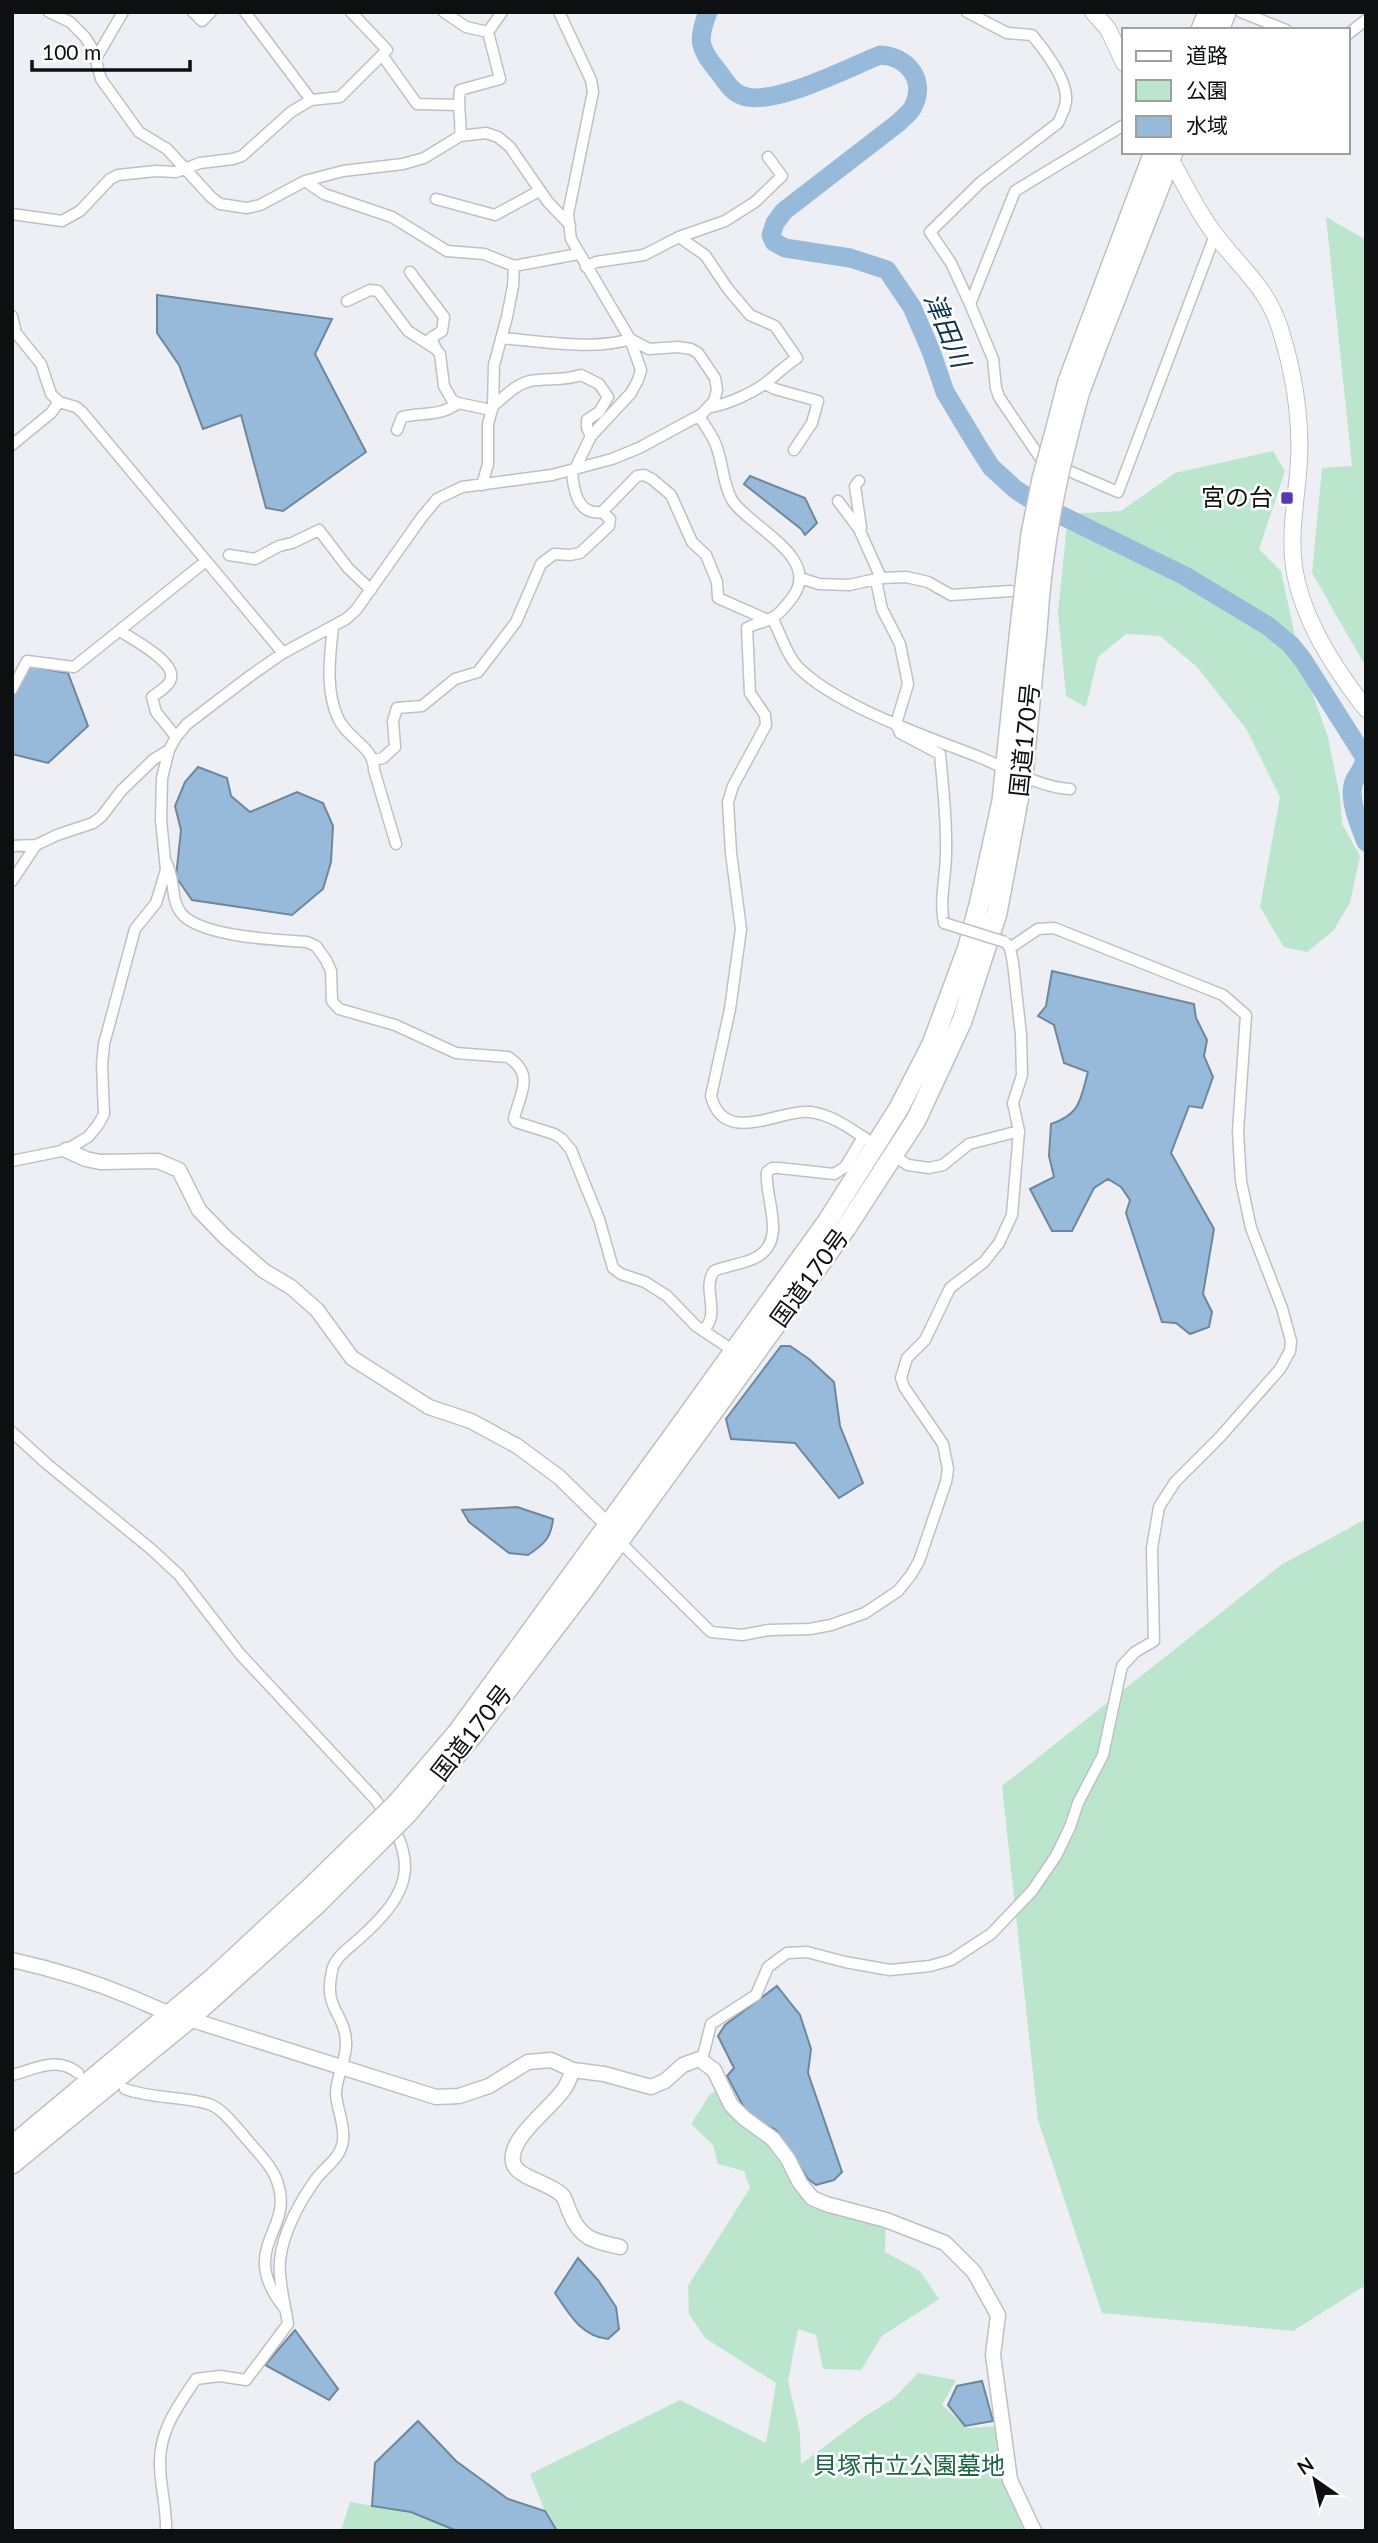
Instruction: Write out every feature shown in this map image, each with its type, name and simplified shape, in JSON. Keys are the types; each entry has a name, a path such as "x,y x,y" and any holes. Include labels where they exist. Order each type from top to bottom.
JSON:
{"highway":[{"name":"国道170号","path":"613,1533 846,1228 916,1120 962,1021 997,913 1028,629 1063,430 1097,346 1166,154"},
{"name":"国道170号","path":"12,2164 189,2019 403,1807 545,1640 734,1351 827,1222 870,1142 932,1044 968,947 999,813 1014,771"},
{"name":"国道170号","path":"12,2146 312,1897"}],"main road":[{"path":"1093,12 1108,29 1122,59"},
{"path":"1166,154 1195,206 1215,234 1258,283 1279,322 1292,376 1298,425 1299,462 1293,533 1298,587 1335,666 1366,709"}],"street":[{"path":"49,12 70,22 79,30 93,50 101,79 139,132 167,149 220,204 233,207 260,205 305,181 343,171 403,164 424,158 460,136 486,133 498,137 520,158 539,191 570,225"},
{"path":"95,60 123,12"},
{"path":"193,12 202,22 211,12"},
{"path":"246,12 311,100"},
{"path":"444,12 466,26 488,32"},
{"path":"460,136 460,90 500,79 488,32 502,12"},
{"path":"374,760 392,752 396,747 393,721 397,708 422,706 455,679 478,671 516,622 541,564 554,554 580,553 609,526 610,519 602,512 588,510 576,498 573,490 574,470 592,436 631,393 641,370 630,339 571,239 568,214 593,92 591,80 559,12"},
{"path":"967,12 1007,33 1032,35 1054,66 1067,97 1065,110 1058,123 981,182 930,232 951,263 970,304 993,359 999,397 1041,459 1118,492 1215,234"},
{"path":"1241,12 1281,28"},
{"path":"12,214 62,221 80,211 110,179 118,175 176,172 200,163 242,156 291,112 311,100 340,97 387,50 358,15"},
{"path":"1350,32 1366,20"},
{"path":"382,55 417,104 458,105"},
{"path":"970,304 1015,191 1122,126"},
{"path":"586,267 596,262 645,254 679,237 724,221 755,202 782,176 768,157"},
{"path":"305,181 324,194 392,217 447,251 484,254 514,266 578,254"},
{"path":"436,199 495,215 539,191"},
{"path":"12,1161 65,1150 88,1137 104,1114 104,1044 135,929 156,903 166,870 161,820 162,778 169,750 176,737 209,706 283,653 334,626 356,610 422,517 438,499 450,491 574,470 639,448 711,407 722,405 765,384 781,368 797,358 775,326 750,315 705,255 679,237"},
{"path":"482,485 488,464 488,424 492,408 494,365 513,286 514,266"},
{"path":"410,272 444,317 442,331 431,338 440,354 444,386 452,400 492,408 518,386 581,375 599,384 608,397 599,412 587,420 587,428 592,436"},
{"path":"347,301 370,290 378,291 408,331 436,349"},
{"path":"12,316 16,333 41,364 51,394 59,402 76,407 82,412 283,653"},
{"path":"501,338 606,344 630,339 649,349 691,349 698,353 715,378 717,390 711,407"},
{"path":"765,384 818,401 812,423 794,450"},
{"path":"12,445 51,413 59,402"},
{"path":"397,430 402,417 418,413 438,414 458,403"},
{"path":"699,416 717,446 731,498 738,508 779,541 797,567 800,578 795,593 770,619 747,628 750,693 765,715 766,725 733,786 728,802 731,853 741,929 730,1009 710,1097 713,1107 720,1115 737,1122 756,1123 807,1112 830,1117 870,1142 834,1174 779,1168 772,1168 768,1172 772,1222 769,1246 754,1259 714,1272 710,1284 712,1317 703,1331"},
{"path":"602,512 637,476 644,475 652,479 671,495 692,542 706,555 718,582 718,598 770,619 790,656 812,679 896,724 1044,785 1070,789"},
{"path":"12,1960 90,1983 168,2015 189,2019 436,2097 459,2096 489,2087 528,2062 551,2060 573,2070 604,2074 651,2087 664,2081 683,2065 702,2060 711,2024 756,1995 768,1967 786,1953 807,1952 890,1970 930,1966 951,1960 991,1934 1031,1891 1056,1856 1078,1803 1104,1755 1122,1666 1135,1652 1154,1642 1152,1548 1159,1507 1175,1482 1220,1437 1280,1369 1290,1351 1291,1341 1282,1308 1251,1228 1241,1181 1238,1132 1246,1015 1223,995 1054,928 1038,929 1007,945 944,923 941,909 946,820 940,754 900,733 896,724 908,684 900,644 882,609 878,579 862,535 855,486 859,481"},
{"path":"838,501 862,535"},
{"path":"229,555 255,559 320,530 348,568 370,590"},
{"path":"12,689 27,661 74,667 206,561"},
{"path":"800,578 819,584 849,585 906,577 928,582 951,595 1011,591"},
{"path":"334,626 329,663 334,708 338,721 374,760 374,770 396,844"},
{"path":"120,631 156,654 170,670 172,677 169,684 152,697 152,704 176,737"},
{"path":"12,845 36,845 93,823 102,816 121,791 154,760 169,750"},
{"path":"12,881 36,845"},
{"path":"165,860 173,873 176,902 182,914 190,920 244,937 307,942 316,946 331,971 332,1001 339,1009 395,1024 456,1053 508,1057 514,1061 524,1079 524,1094 514,1119 516,1122 554,1134 571,1150 599,1219 613,1268 621,1274 645,1282 667,1296 703,1331 734,1351"},
{"path":"65,1150 100,1162 158,1161 179,1170 199,1210 264,1271 292,1287 317,1310 352,1358 429,1407 471,1421 517,1446 559,1478 711,1632 741,1635 831,1625 865,1613 898,1591 919,1561 946,1482 948,1469 943,1444 904,1387 901,1378 907,1358 919,1349 925,1340 950,1289 984,1262 999,1243 1012,1215 1019,1131 1013,1103 1022,1075 1021,1020 1007,945"},
{"path":"894,1156 908,1165 929,1168 943,1165 969,1144 1019,1131"},
{"path":"12,1432 47,1465 152,1549 179,1575 240,1654 375,1799 400,1839 404,1872 402,1887 394,1904 332,1967 330,2000 346,2039 336,2095 342,2115 343,2144 338,2156 317,2177 299,2206 287,2233 280,2262 288,2324 246,2380 220,2376 196,2379 174,2412 161,2442 160,2466 167,2518 166,2531"},
{"path":"699,2059 714,2070 732,2105 744,2118 773,2138 800,2183 813,2198 886,2220 945,2243 974,2272 998,2315 993,2355 1008,2468 1010,2480 1034,2531"},
{"path":"12,2075 60,2063 78,2073"},
{"path":"573,2070 564,2090 521,2136 513,2150 514,2165 522,2174 540,2180 563,2196 572,2218 589,2240 620,2247"},
{"path":"125,2090 210,2105 221,2111 272,2171 281,2197 279,2212 265,2254 265,2266 268,2283 286,2310"}],"green space":[{"path":"1326,217 1366,240 1366,667 1312,573 1322,468 1352,466"},
{"path":"1273,451 1285,471 1259,549 1281,571 1300,659 1328,737 1340,797 1342,824 1360,856 1350,903 1333,931 1307,952 1284,947 1260,907 1280,797 1247,730 1197,667 1160,636 1126,634 1098,657 1086,707 1066,696 1058,612 1068,514 1121,511 1175,473"},
{"path":"1366,1519 1366,2285 1293,2331 1102,2313 1038,2120 1002,1786 1281,1565"},
{"name":"貝塚市立公園墓地","path":"716,2091 744,2128 773,2139 812,2198 886,2220 885,2252 920,2271 939,2299 882,2336 861,2370 823,2369 816,2335 798,2329 788,2381 800,2433 801,2464 894,2398 918,2373 956,2380 942,2405 967,2428 996,2426 1010,2480 1033,2531 557,2531 545,2511 530,2474 680,2400 766,2443 776,2383 705,2338 689,2314 688,2286 750,2188 744,2171 718,2164 713,2145 691,2124 710,2094"},
{"path":"350,2502 411,2512 457,2531 341,2531"}],"water":[{"path":"157,295 332,319 315,354 366,452 283,511 266,508 241,415 203,429 179,365 157,333"},
{"path":"750,476 805,498 817,523 805,535 744,484"},
{"path":"26,666 68,673 88,726 48,763 12,754 12,694"},
{"path":"198,767 227,778 231,796 250,812 297,792 323,803 333,826 331,862 323,889 292,915 192,900 176,877 181,830 175,806 185,782"},
{"path":"1052,971 1194,1004 1196,1018 1207,1040 1204,1056 1213,1077 1202,1108 1189,1106 1171,1153 1214,1229 1203,1294 1212,1312 1209,1327 1190,1334 1176,1323 1162,1322 1126,1213 1130,1200 1121,1187 1108,1179 1094,1188 1072,1231 1052,1231 1030,1189 1054,1177 1049,1156 1051,1124 1074,1111 1081,1098 1088,1072 1064,1063 1054,1025 1038,1016 1046,1006"},
{"path":"781,1346 790,1346 834,1382 840,1426 863,1483 839,1498 795,1443 731,1439 726,1419"},
{"path":"517,1507 553,1519 545,1541 528,1555 509,1553 469,1522 462,1510"},
{"path":"777,1986 800,2015 811,2049 808,2073 842,2172 834,2180 816,2185 808,2179 776,2130 748,2115 727,2076 734,2068 718,2036 725,2025"},
{"path":"578,2258 598,2280 616,2307 619,2329 608,2339 583,2329 555,2293"},
{"path":"295,2330 338,2389 329,2400 265,2365"},
{"path":"982,2381 993,2421 965,2426 948,2405 957,2386"},
{"path":"418,2421 456,2461 508,2499 545,2511 557,2531 457,2531 411,2512 372,2506 375,2463"}],"waterway":[{"name":"津田川","path":"708,12 701,37 703,49 728,85 743,96 756,98 792,91 880,55 899,60 912,71 918,88 910,111 784,211 775,223 771,235 774,242 785,248 850,258 887,270 912,307 945,392 991,467 1015,489 1036,503 1185,576 1268,626 1291,645 1365,758 1354,781 1352,799 1366,842"}],"place":[{"name":"宮の台","path":"1287,498"}]}
